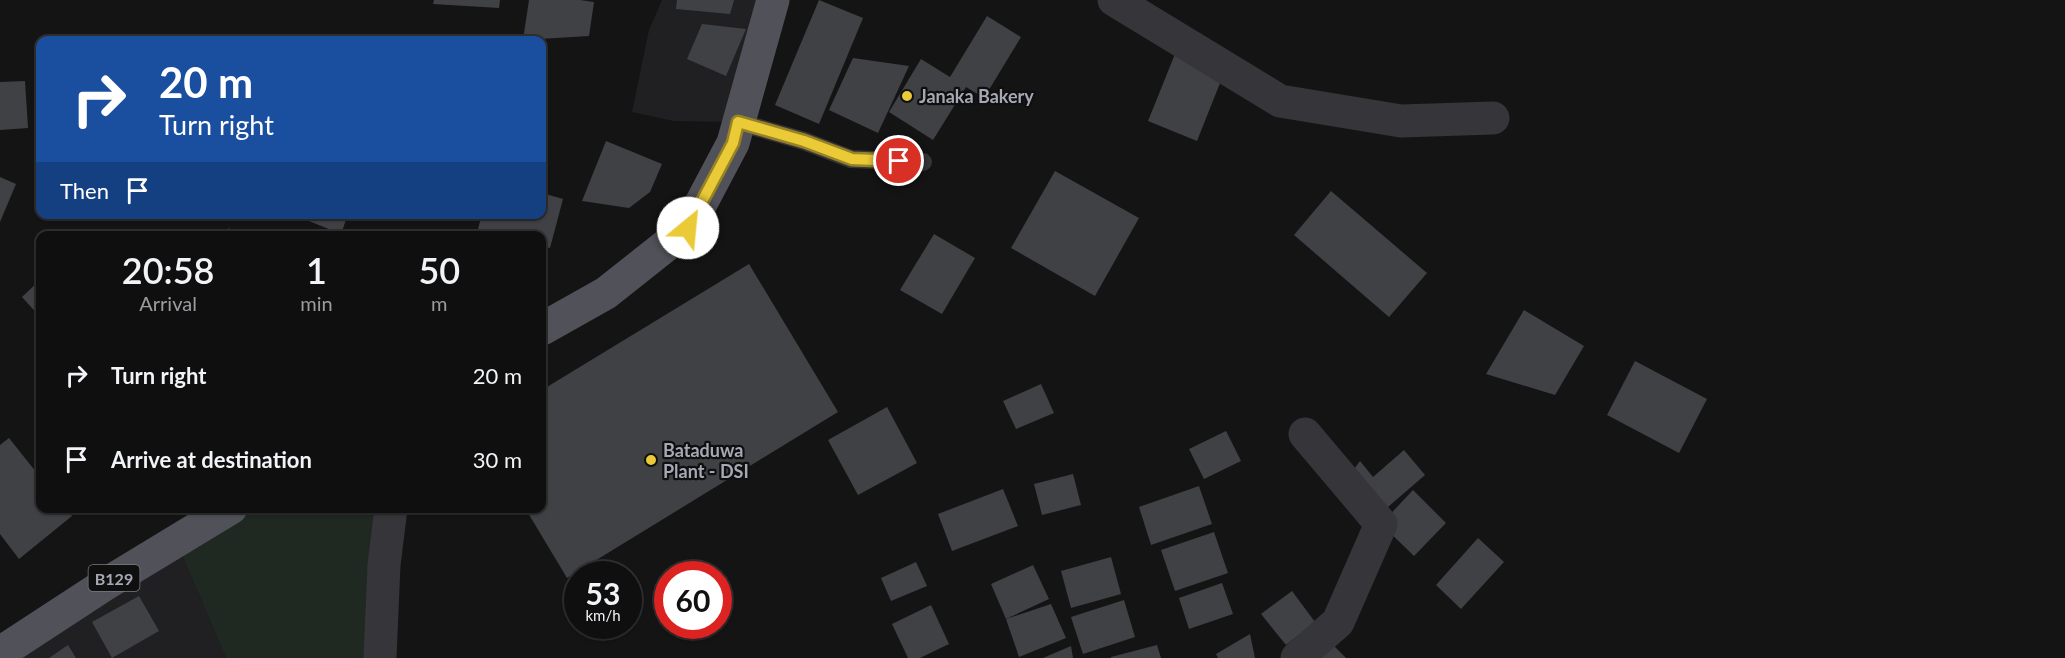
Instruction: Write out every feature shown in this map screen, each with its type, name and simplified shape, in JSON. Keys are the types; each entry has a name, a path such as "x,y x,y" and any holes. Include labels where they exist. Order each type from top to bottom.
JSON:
{"main road":[{"path":"546,327 606,293 688,228 733,143 773,0"},
{"name":"B129","path":"0,653 104,585 223,513"}],"street":[{"path":"1114,0 1281,101 1401,121 1493,118"},
{"path":"1297,658 1338,622 1381,524 1305,434"},
{"path":"380,658 384,565 390,513"}],"lane":[{"path":"738,122 804,141 852,159 923,162"}],"shaded area":[{"path":"662,0 773,0 738,122 674,121 632,112 649,30"},
{"path":"224,513 391,513 380,658 226,658 176,541"},
{"path":"176,541 226,658 0,658"}],"building":[{"path":"434,0 500,0 499,8 433,4"},
{"path":"529,0 594,2 589,36 546,39 546,36 524,36"},
{"path":"677,0 734,0 730,14 676,9"},
{"path":"819,0 863,18 819,124 775,105"},
{"path":"987,16 1021,37 984,98 966,87 933,140 889,112 921,59 950,77"},
{"path":"702,24 746,29 726,76 687,59"},
{"path":"1175,54 1224,73 1197,141 1148,121"},
{"path":"853,58 909,66 878,133 829,110"},
{"path":"25,81 28,128 0,130 0,82"},
{"path":"606,141 662,164 650,192 629,208 582,201"},
{"path":"1055,171 1139,218 1095,296 1011,248"},
{"path":"0,177 16,184 0,222"},
{"path":"1331,191 1427,273 1389,317 1294,235"},
{"path":"546,194 563,199 550,248 546,247 546,231 478,229 481,219 546,219"},
{"path":"304,219 346,219 342,231 334,231"},
{"path":"934,234 975,258 942,314 900,290"},
{"name":"Bataduwa Plant - DSI","path":"749,264 838,412 595,561 564,561 564,573 528,513 546,513 546,388"},
{"path":"36,284 36,313 22,297"},
{"path":"1524,310 1584,346 1555,395 1486,374"},
{"path":"1635,361 1707,399 1679,453 1607,415"},
{"path":"1041,384 1054,413 1016,429 1003,401"},
{"path":"887,407 917,463 858,495 828,440"},
{"path":"1226,431 1241,461 1204,479 1189,449"},
{"path":"9,438 36,472 36,513 70,513 72,516 19,559 0,534 0,445"},
{"path":"1404,450 1425,475 1381,513 1349,476 1360,461 1373,477"},
{"path":"1073,474 1081,505 1042,515 1034,484"},
{"path":"1199,486 1212,524 1151,545 1139,507"},
{"path":"1003,489 1018,526 952,551 938,514"},
{"path":"1413,490 1446,523 1414,556 1381,524"},
{"path":"1214,532 1228,573 1175,591 1161,550"},
{"path":"1478,538 1504,562 1461,609 1436,585"},
{"path":"1111,557 1121,594 1071,608 1061,571"},
{"path":"916,562 927,586 891,601 881,578"},
{"path":"1033,565 1049,599 1006,619 991,584"},
{"path":"1222,583 1233,614 1189,629 1179,598"},
{"path":"1292,591 1315,622 1286,645 1261,614"},
{"path":"139,596 159,631 112,658 92,622"},
{"path":"1124,600 1135,637 1083,654 1071,617"},
{"path":"1051,604 1066,638 1019,657 1006,619"},
{"path":"931,605 949,644 920,658 908,658 892,624"},
{"path":"1250,634 1255,658 1218,658 1216,654"},
{"path":"68,645 76,658 49,658"},
{"path":"1157,645 1161,658 1111,658 1111,657"},
{"path":"1071,646 1073,658 1043,658"},
{"path":"1334,646 1346,658 1321,658"}],"place":[{"name":"Janaka Bakery","path":"907,96"},
{"name":"Bataduwa Plant - DSI","path":"651,460"}],"route":[{"path":"688,228 733,143 738,122 804,141 852,159 899,161"}]}
